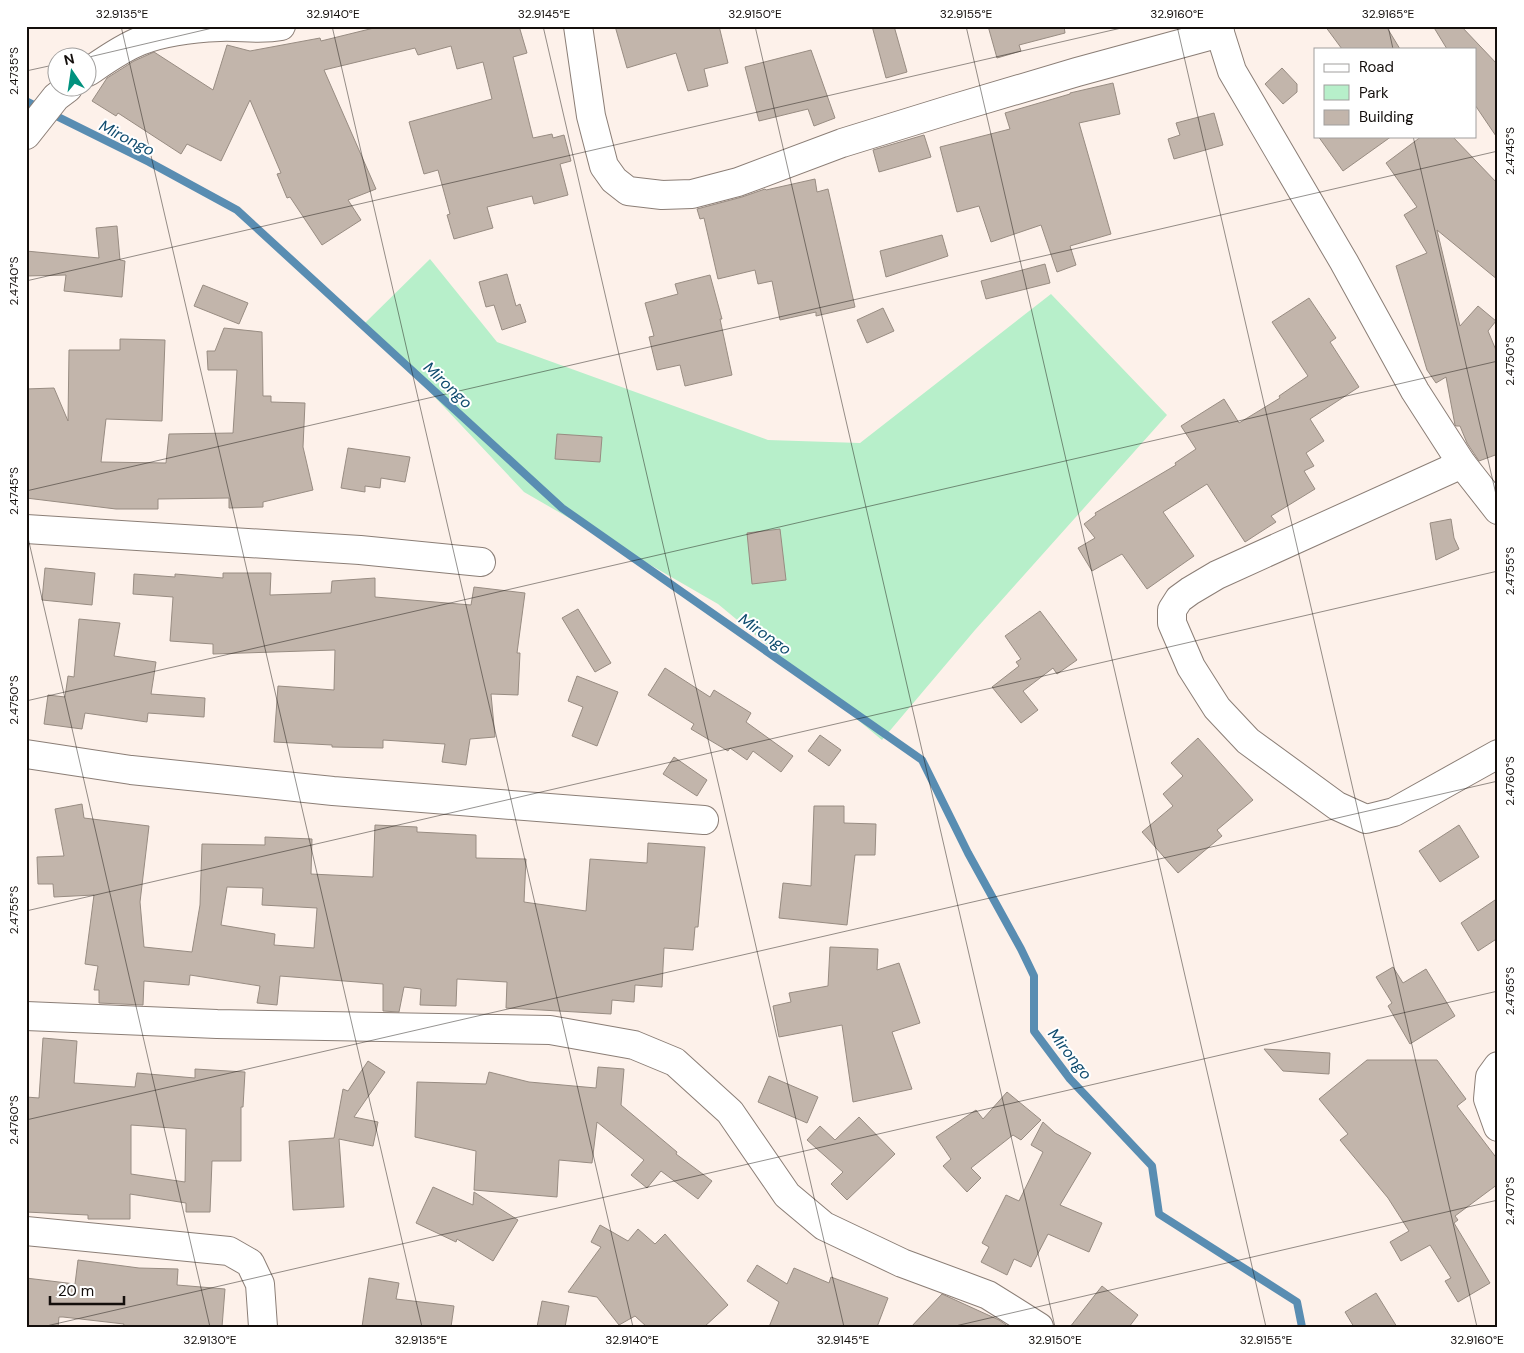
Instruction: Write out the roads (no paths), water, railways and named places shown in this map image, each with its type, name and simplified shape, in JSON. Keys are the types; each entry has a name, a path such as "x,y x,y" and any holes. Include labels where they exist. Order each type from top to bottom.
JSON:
{"street":[{"path":"98,65 141,40 181,31 220,27 272,28 281,26"},
{"path":"578,26 591,116 604,166 614,180 628,191 662,195 692,194 738,182 842,143 1219,30 1232,71 1336,247 1415,391 1462,464 1498,510"},
{"path":"31,129 57,98"},
{"path":"1462,464 1216,575 1179,599 1172,610 1172,623 1191,667 1217,708 1248,741 1337,806 1366,820 1394,812 1498,754"},
{"path":"26,529 360,550 481,562"},
{"path":"26,754 131,770 333,791 704,820"},
{"path":"26,1016 217,1024 550,1030 634,1045 675,1062 730,1112 787,1195 824,1226 902,1263 988,1295 1039,1327"},
{"path":"1498,1066 1490,1077 1488,1100 1498,1127"},
{"path":"26,1231 229,1251 250,1263 260,1284 263,1327"}],"waterway":[{"name":"Mirongo","path":"26,101 149,162 237,210 562,508 922,760 968,853 1034,976 1034,1031 1070,1079 1152,1166 1159,1214 1297,1302 1302,1327"}]}
